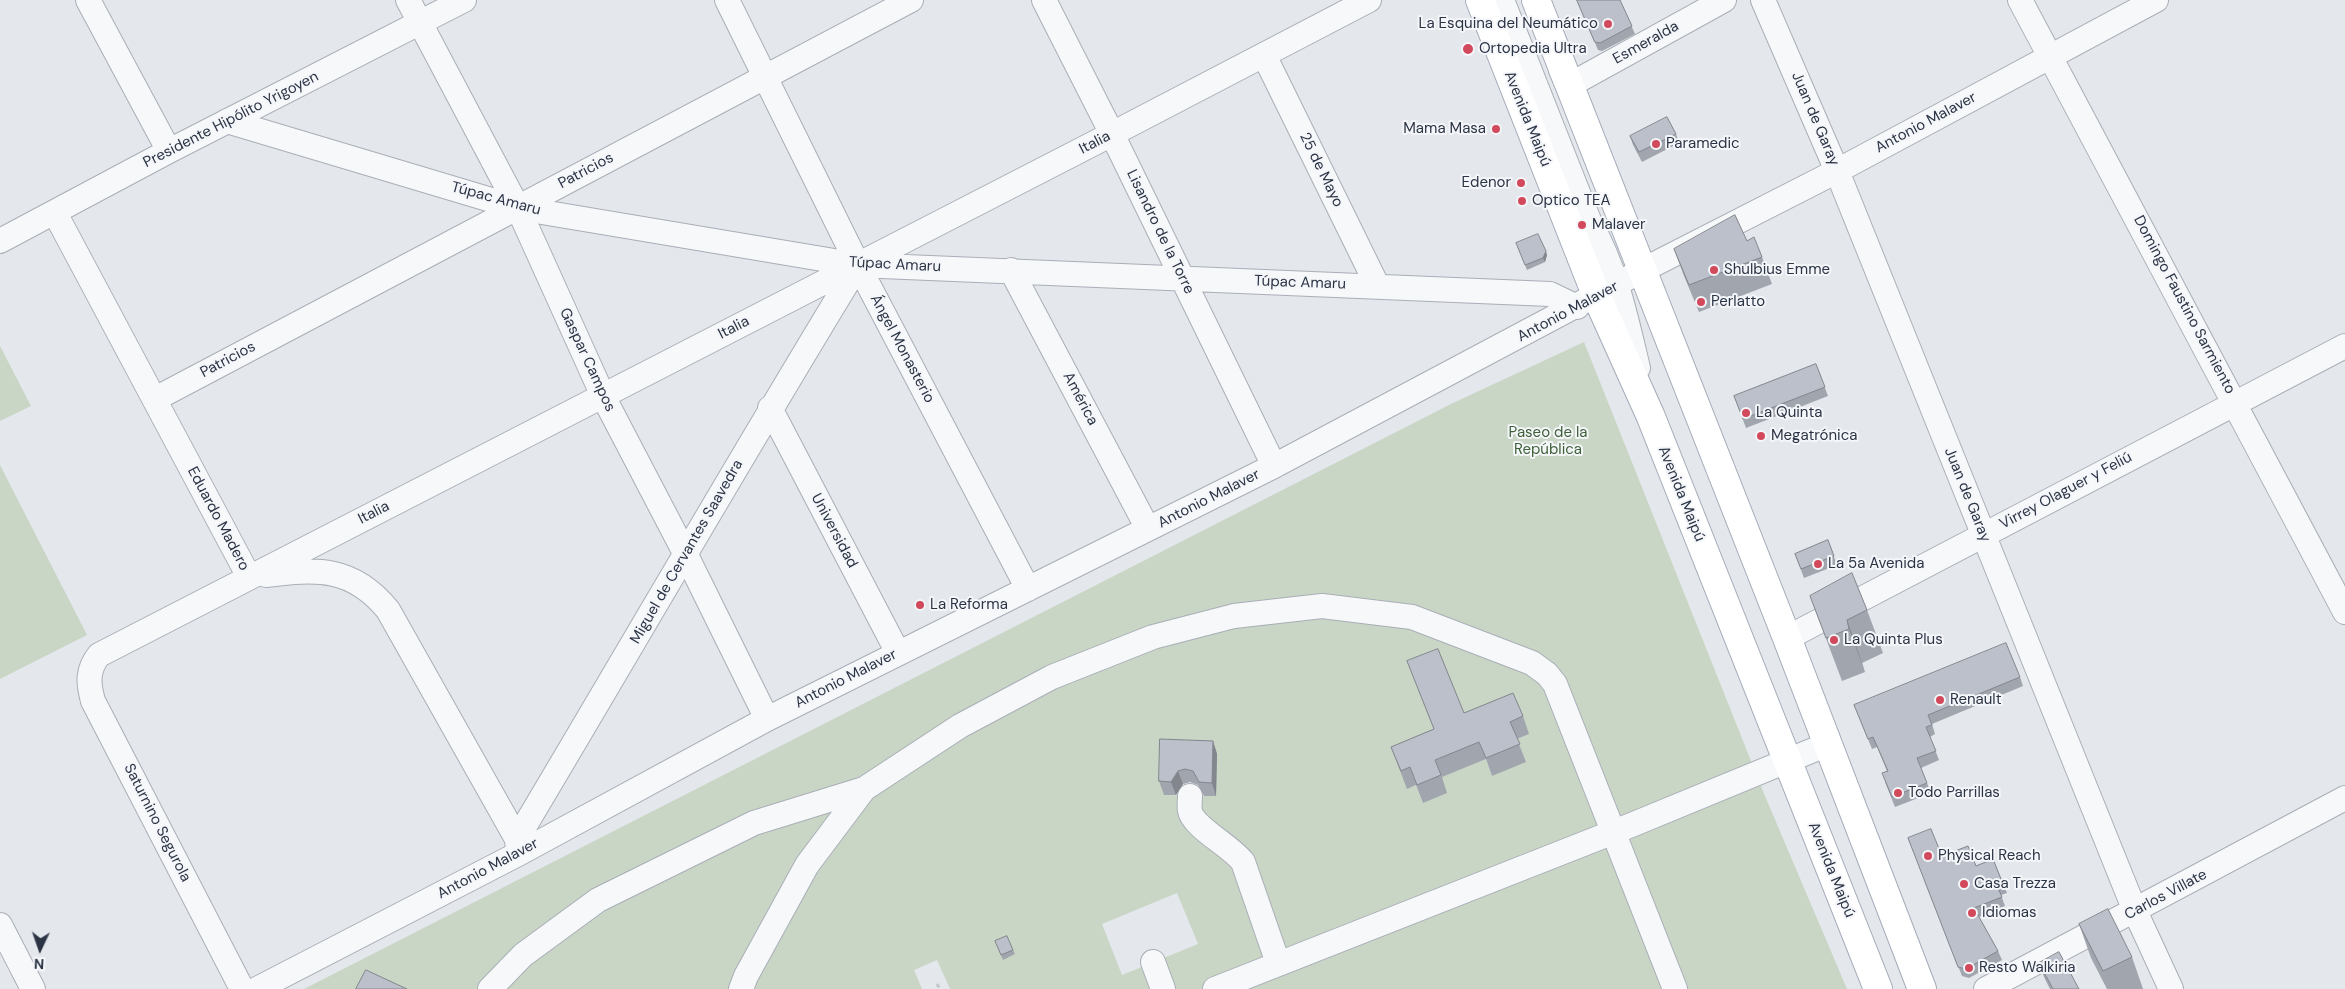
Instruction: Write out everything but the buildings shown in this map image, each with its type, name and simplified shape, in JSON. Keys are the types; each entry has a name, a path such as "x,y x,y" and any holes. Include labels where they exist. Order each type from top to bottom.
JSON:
{"main road":[{"name":"Avenida Maipú","path":"1480,0 1597,296 1650,417 1878,989"},
{"path":"1516,7 1558,110 1643,270 1922,989"}],"street":[{"path":"88,0 169,151"},
{"name":"Gaspar Campos","path":"408,0 518,208 603,396 686,555 767,719"},
{"name":"Presidente Hipólito Yrigoyen","path":"0,241 55,214 169,151 464,0"},
{"name":"Ángel Monasterio","path":"727,0 858,265 1028,589"},
{"name":"Patricios","path":"155,399 912,0"},
{"name":"Lisandro de la Torre","path":"1044,0 1112,134 1274,466"},
{"name":"Italia","path":"99,655 1369,0"},
{"name":"Esmeralda","path":"1558,110 1724,0"},
{"name":"Juan de Garay","path":"1763,0 1837,171 2135,912 2171,989"},
{"name":"Domingo Faustino Sarmiento","path":"2020,0 2051,55 2345,612"},
{"name":"Antonio Malaver","path":"257,989 518,846 767,719 1274,466 1643,270 1837,171 2156,0"},
{"path":"1516,7 1558,110 1568,154 1604,232 1605,249 1597,296"},
{"name":"25 de Mayo","path":"1264,55 1377,285"},
{"name":"Túpac Amaru","path":"228,121 518,208 858,265 1377,285 1597,296"},
{"name":"Eduardo Madero","path":"55,214 249,578 318,570 336,573 354,580 379,598 388,610 518,846"},
{"name":"Miguel de Cervantes Saavedra","path":"518,846 770,408 858,265"},
{"name":"América","path":"1011,270 1148,529"},
{"name":"Virrey Olaguer y Feliú","path":"1787,638 2345,346"},
{"name":"Universidad","path":"770,408 898,654"},
{"path":"490,989 523,955 598,900 754,823 864,788 960,726 1052,677 1162,634 1234,616 1322,606 1412,618 1532,663 1547,674 1555,684 1675,989"},
{"name":"Saturnino Segurola","path":"99,655 92,664 88,676 93,701 242,989"},
{"path":"1215,989 1613,832 1828,744"},
{"path":"741,989 807,865 864,788"},
{"path":"1190,796 1190,812 1195,822 1235,851 1243,862 1278,963"},
{"name":"Carlos Villate","path":"1986,989 2135,912 2345,798"},
{"path":"0,925 33,989"},
{"path":"1153,962 1163,989"}],"path":[{"path":"937,984 940,989"}],"green space":[{"name":"Paseo de la República","path":"1584,342 1765,796 1847,989 950,989 937,960 914,970 922,989 304,989 1453,403","holes":["1529,734 1517,739 1492,776 1486,759 1441,777 1423,803 1416,785 1407,788 1441,747","1165,753 1216,796 1164,795","1177,893 1198,944 1122,975 1102,924"]},
{"path":"0,346 31,406 0,421"},
{"path":"0,465 87,635 0,679"}],"place":[{"name":"La Esquina del Neumático","path":"1608,24"},
{"name":"Ortopedia Ultra","path":"1468,49"},
{"name":"Mama Masa","path":"1496,129"},
{"name":"Paramedic","path":"1656,144"},
{"name":"Edenor","path":"1521,183"},
{"name":"Optico TEA","path":"1522,201"},
{"name":"Malaver","path":"1582,225"},
{"name":"Shulbius Emme","path":"1714,270"},
{"name":"Perlatto","path":"1701,302"},
{"name":"La Quinta","path":"1746,413"},
{"name":"Megatrónica","path":"1761,436"},
{"name":"La 5a Avenida","path":"1818,564"},
{"name":"La Reforma","path":"920,605"},
{"name":"La Quinta Plus","path":"1834,640"},
{"name":"Renault","path":"1940,700"},
{"name":"Todo Parrillas","path":"1898,793"},
{"name":"Physical Reach","path":"1928,856"},
{"name":"Casa Trezza","path":"1964,884"},
{"name":"Idiomas","path":"1972,913"},
{"name":"Resto Walkiria","path":"1969,968"}]}
